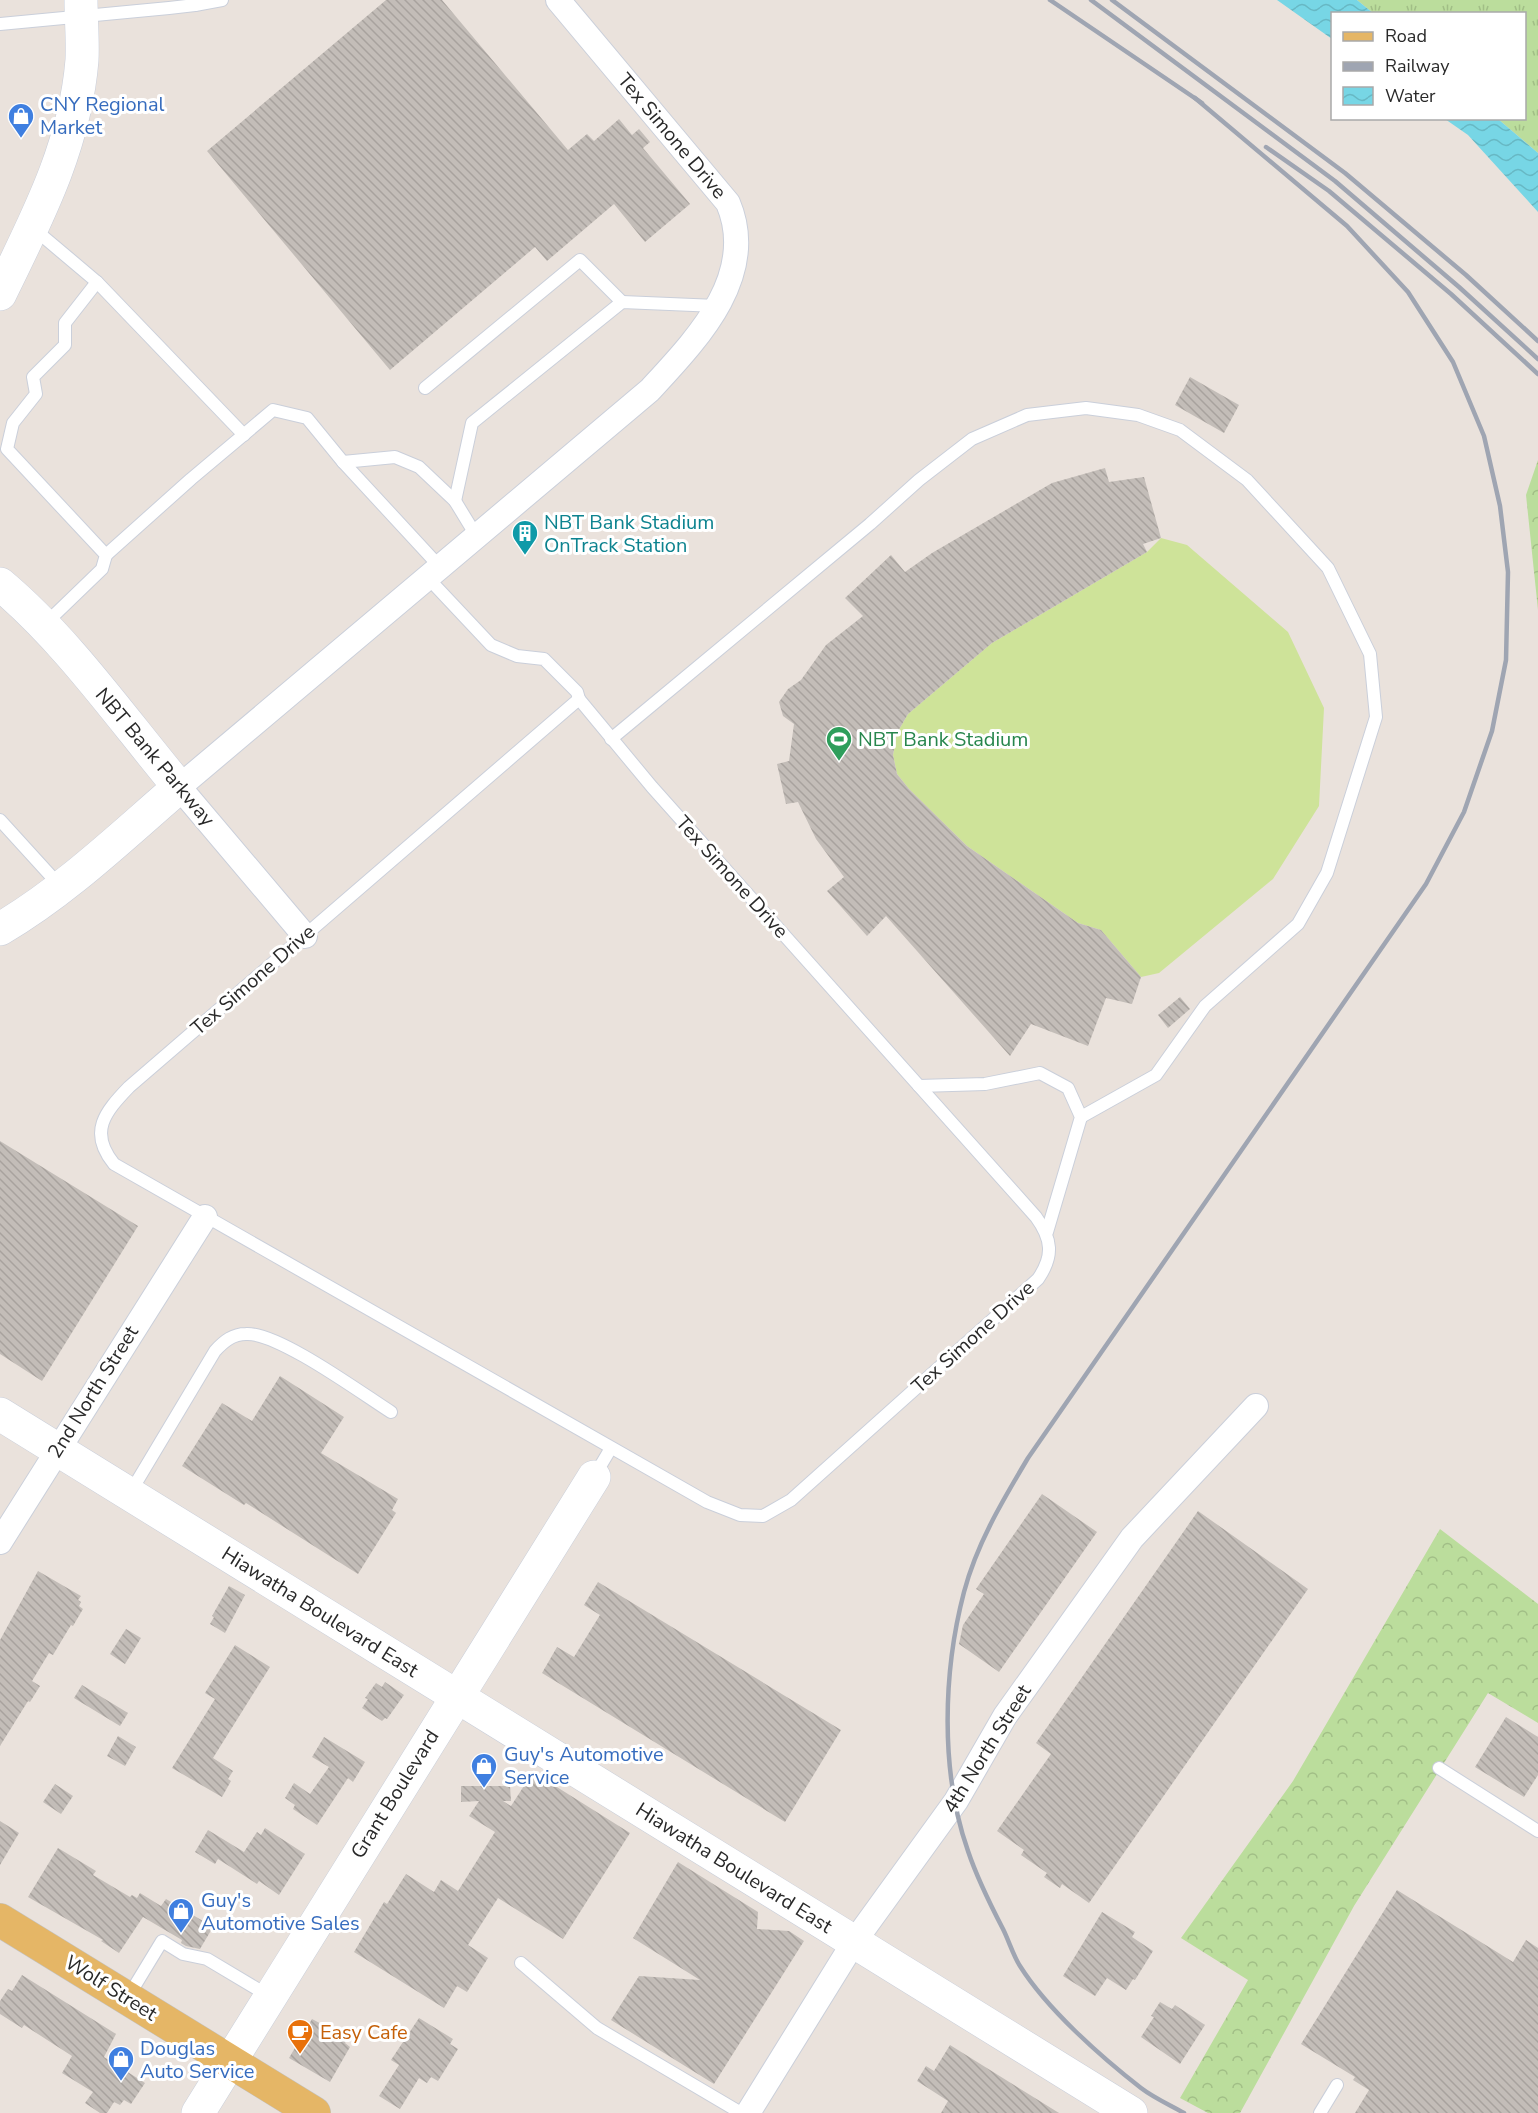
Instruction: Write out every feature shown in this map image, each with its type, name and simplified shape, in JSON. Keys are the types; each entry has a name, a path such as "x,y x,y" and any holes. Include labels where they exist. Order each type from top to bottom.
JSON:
{"main road":[{"name":"Wolf Street","path":"0,1920 230,2061 296,2108"}],"street":[{"name":"Tex Simone Drive","path":"0,929 61,887 651,390 691,346 717,306 735,265 737,234 735,219 728,203 558,0"},
{"path":"0,294 52,184 69,134 77,98 82,58 81,8"},
{"name":"NBT Bank Parkway","path":"0,584 28,607 44,625 305,936"},
{"name":"2nd North Street","path":"0,1542 205,1217"},
{"name":"4th North Street","path":"748,2113 854,1942 956,1801 1005,1716 1132,1538 1256,1406"},
{"name":"Hiawatha Boulevard East","path":"0,1414 1131,2113"},
{"name":"Grant Boulevard","path":"198,2113 594,1477"}],"lane":[{"path":"0,24 81,8 222,0"},
{"path":"32,227 97,282 244,435"},
{"path":"424,388 580,260 622,302"},
{"path":"97,282 65,323 65,345 33,377 36,394 13,423 7,449 106,555"},
{"path":"454,501 472,423 622,302 717,306"},
{"path":"611,739 861,532 919,480 972,439 1027,416 1086,408 1138,415 1180,430 1247,480 1328,568 1370,654 1376,717 1327,873 1298,924 1206,1006 1156,1075 1081,1117"},
{"path":"44,625 102,570 106,555 273,410 307,418 491,645 517,656 544,659 577,692 579,699"},
{"path":"343,462 395,457 419,467 454,501 477,537"},
{"name":"Tex Simone Drive","path":"579,699 652,787 1036,1217 1047,1232 1050,1244 1046,1267 1038,1279 791,1500 763,1516 740,1515 707,1502 205,1217 114,1164 104,1152 101,1138 102,1122 111,1106 129,1087 579,699"},
{"path":"0,820 61,887"},
{"path":"919,1086 985,1084 1040,1073 1068,1088 1081,1117 1047,1232"},
{"path":"129,1494 215,1351 234,1335 249,1333 287,1346 391,1412"},
{"path":"594,1477 611,1448"},
{"path":"1439,1768 1538,1831"},
{"path":"128,1998 162,1941 183,1954 207,1959 270,1997"},
{"path":"521,1964 597,2028 741,2113"},
{"path":"1320,2113 1337,2085"}],"green space":[{"path":"1357,0 1538,0 1538,153 1499,120 1526,120 1526,12 1372,12"},
{"path":"1538,460 1538,610 1526,495"},
{"path":"1161,538 1187,545 1288,632 1324,708 1319,806 1273,879 1159,973 1141,977 1101,930 1078,923 967,846 909,789 897,774 893,755 897,733 908,714 992,643 1147,552"},
{"path":"1440,1529 1538,1604 1538,1723 1488,1693 1354,1906 1240,2113 1208,2113 1180,2098 1248,1980 1181,1938 1293,1781"}],"water":[{"path":"1277,0 1357,0 1372,12 1331,12 1331,38"},
{"path":"1446,120 1499,120 1538,153 1538,212 1468,135"}],"building":[{"path":"386,0 442,0 568,150 587,134 594,141 619,119 632,135 639,129 650,142 643,148 690,204 645,242 614,204 547,261 535,247 390,370 207,151"},
{"path":"1190,377 1239,405 1224,433 1175,405"},
{"name":"NBT Bank Stadium","path":"1105,468 1109,482 1144,477 1161,538 1143,544 1147,552 992,643 908,714 897,733 893,755 897,774 909,789 967,846 1078,923 1101,930 1141,977 1132,1004 1106,998 1088,1046 1031,1024 1010,1056 886,916 867,936 827,891 844,877 816,839 798,802 786,804 777,764 789,761 794,724 783,716 779,702 788,689 801,680 826,645 863,616 845,598 891,555 905,572 932,553 1052,483"},
{"path":"1180,997 1190,1009 1168,1028 1158,1015"},
{"path":"0,1141 138,1226 42,1381 0,1354"},
{"path":"280,1376 344,1417 321,1453 398,1499 392,1510 396,1513 358,1574 246,1503 244,1505 182,1466 222,1403 252,1421"},
{"path":"1042,1494 1097,1532 999,1672 959,1644 963,1625 984,1594 976,1589"},
{"path":"1198,1511 1308,1589 1089,1903 1062,1884 1060,1888 1044,1877 1047,1873 1021,1855 1024,1850 997,1831 1051,1754 1036,1743"},
{"path":"38,1571 81,1596 78,1600 81,1602 79,1606 83,1609 53,1655 49,1653 32,1681 40,1686 0,1746 0,1640"},
{"path":"598,1582 841,1730 785,1822 542,1673 557,1647 574,1657 600,1615 584,1605"},
{"path":"229,1586 245,1595 225,1633 210,1624"},
{"path":"126,1629 141,1638 125,1664 110,1654"},
{"path":"235,1645 270,1667 213,1758 233,1771 228,1779 231,1781 222,1797 172,1768 215,1699 205,1693"},
{"path":"385,1682 404,1695 387,1719 382,1721 362,1708 368,1699 365,1698 376,1683 382,1687"},
{"path":"82,1685 128,1713 120,1726 74,1698"},
{"path":"1506,1717 1538,1737 1538,1775 1524,1797 1475,1767"},
{"path":"118,1736 136,1747 125,1766 107,1756"},
{"path":"324,1737 365,1762 353,1782 348,1778 317,1825 293,1809 295,1805 285,1798 294,1783 310,1794 329,1767 312,1757"},
{"path":"533,1772 630,1833 563,1939 498,1898 468,1945 488,1958 467,1992 457,1986 444,2008 354,1952 384,1902 387,1904 406,1874 434,1892 441,1880 458,1891 495,1832 469,1816 479,1801 461,1802 461,1786 510,1786 511,1801 503,1801 511,1806"},
{"path":"55,1784 73,1796 61,1814 43,1802"},
{"path":"0,1821 19,1833 0,1865"},
{"path":"265,1828 305,1854 279,1895 259,1881 257,1884 218,1859 215,1864 195,1852 208,1830 244,1852 257,1832 261,1835"},
{"path":"58,1848 96,1871 93,1875 130,1897 132,1895 137,1898 140,1893 161,1906 166,1899 213,1927 200,1949 186,1946 181,1943 182,1940 143,1917 119,1953 101,1941 103,1940 28,1897"},
{"path":"678,1862 758,1912 757,1929 789,1931 804,1941 714,2084 611,2020 639,1976 700,1980 633,1938"},
{"path":"1397,1890 1513,1962 1526,1940 1538,1948 1538,2113 1355,2113 1369,2090 1353,2080 1355,2077 1301,2044"},
{"path":"1102,1912 1135,1932 1132,1937 1153,1951 1126,1990 1107,1978 1095,1996 1063,1976"},
{"path":"22,1975 116,2034 104,2057 145,2083 131,2104 124,2100 120,2105 114,2102 107,2113 100,2113 85,2103 93,2092 62,2073 72,2056 24,2025 22,2028 0,2014 0,2001 8,1989 12,1991"},
{"path":"1160,2002 1172,2009 1175,2005 1205,2025 1180,2064 1141,2037 1154,2017 1151,2016"},
{"path":"419,2018 453,2039 450,2044 458,2049 438,2081 431,2077 427,2083 419,2078 400,2109 379,2096 399,2065 391,2060"},
{"path":"312,2019 348,2038 345,2043 350,2047 330,2082 289,2058"},
{"path":"950,2045 1059,2113 941,2113 948,2101 917,2081 926,2066 934,2071"}],"railway":[{"path":"1050,0 1202,103"},
{"path":"1091,0 1335,181 1459,287 1538,359"},
{"path":"1112,0 1345,173 1466,275 1538,341"},
{"path":"1184,2113 1151,2095 1125,2076 1076,2032 1045,1999 1018,1962 984,1891 959,1820 949,1755 949,1688 957,1623 969,1574 983,1539 1028,1458 1426,884 1464,812 1492,731 1506,660 1508,572 1500,506 1484,436 1453,362 1408,292 1347,226 1195,98"},
{"path":"1266,147 1329,191 1451,294 1538,374"}],"place":[{"name":"CNY Regional Market","path":"21,139"},
{"name":"NBT Bank Stadium OnTrack Station","path":"525,556"},
{"name":"NBT Bank Stadium","path":"839,762"},
{"name":"Guy's Automotive Service","path":"484,1789"},
{"name":"Guy's Automotive Sales","path":"181,1934"},
{"name":"Easy Cafe","path":"300,2055"},
{"name":"Douglas Auto Service","path":"121,2082"}]}
